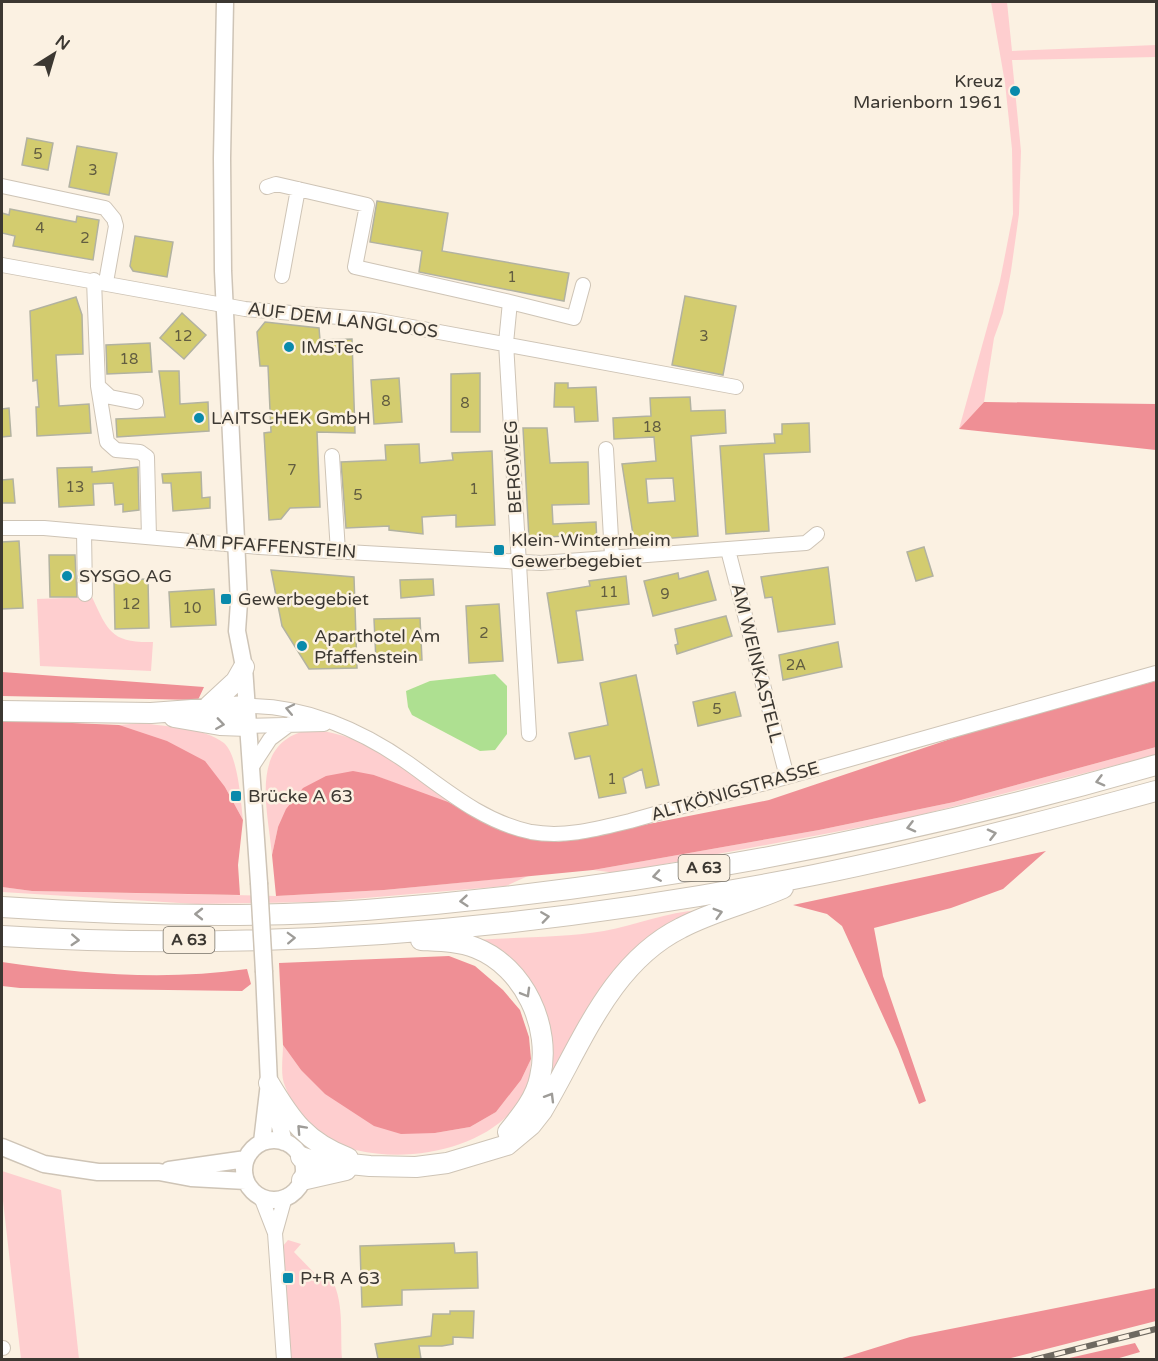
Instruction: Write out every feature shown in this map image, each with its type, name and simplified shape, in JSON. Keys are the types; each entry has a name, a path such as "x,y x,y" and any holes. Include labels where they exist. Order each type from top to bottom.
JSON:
{"highway":[{"path":"209,706 236,681 244,667"},
{"path":"2,711 151,713 209,706 246,706"},
{"path":"151,713 220,725 248,726"},
{"name":"A 63","path":"2,907 87,912 243,914 363,910 516,896 657,876 874,836 1099,782 1156,765"},
{"name":"A 63","path":"2,936 105,941 362,936 531,919 656,902 813,875 1006,831 1156,791"},
{"path":"300,1157 310,1161 416,1167 447,1163 493,1149 517,1138 542,1111 596,1013 632,964 652,946 703,917 753,901 813,875"},
{"path":"362,936 454,942 475,948 505,966 524,988 540,1031 543,1048 541,1076 528,1105 493,1149"},
{"path":"269,1083 284,1108 312,1140 327,1150 370,1166"},
{"path":"302,1180 370,1166"}],"main road":[{"path":"225,2 222,158 224,305 239,602 237,631 244,667 259,884 269,1083 261,1142"},
{"path":"269,1083 284,1142"},
{"path":"273,1140 284,1142 294,1148 300,1157 304,1168 302,1180 295,1191 285,1197 273,1199 261,1197 246,1181 246,1159 252,1149 261,1142 273,1140"},
{"path":"2,1147 44,1164 98,1172 159,1172 246,1159"},
{"path":"159,1172 191,1178 246,1181"}],"street":[{"path":"267,187 276,184 367,205 355,267 574,318 583,285"},
{"path":"2,186 105,208 114,219 116,226 100,281 98,386 107,442 116,450 140,452 147,457 149,537"},
{"path":"282,276 298,189"},
{"name":"AUF DEM LANGLOOS","path":"2,265 224,305 374,320 736,387"},
{"name":"BERGWEG","path":"510,302 506,343 529,734"},
{"path":"98,386 110,397 136,402"},
{"path":"606,449 612,556 806,543 817,534"},
{"path":"332,456 338,552"},
{"name":"AM PFAFFENSTEIN","path":"2,528 84,532 338,552 519,562 541,563 612,556"},
{"path":"84,532 85,594"},
{"name":"AM WEINKASTELL","path":"728,550 787,777"},
{"name":"ALTKÖNIGSTRASSE","path":"246,706 286,708 318,717 373,741 478,812 510,826 532,832 572,834 787,777 1156,673"},
{"path":"251,768 270,739 290,724"},
{"name":"ALTKÖNIGSTRASSE","path":"248,726 332,724"},
{"path":"261,1197 275,1233 284,1359"},
{"path":"275,1233 285,1197"}],"shaded area":[{"path":"991,2 1007,2 1012,51 1156,45 1156,57 1012,60 1021,151 1019,214 1011,271 1003,313 994,338 984,402 959,429 1000,281 1013,214 1012,149 1005,83"},
{"path":"984,402 1156,404 1156,450 959,429"},
{"path":"92,597 113,633 128,640 153,642 151,671 40,666 37,599"},
{"path":"2,672 204,687 198,700 2,696"},
{"path":"495,674 507,686 507,734 495,750 480,751 412,715 408,707 406,691 430,681"},
{"path":"1156,681 1156,747 954,802 819,830 593,870 384,890 276,896 272,855 278,827 286,809 303,788 326,776 353,771 374,775 448,802 495,828 558,842 769,800 1001,722"},
{"path":"2,720 119,725 167,741 205,761 225,787 243,820 238,865 240,895 32,891 2,887"},
{"path":"142,723 195,731 224,743 229,749 236,768 243,820 225,787 119,725"},
{"path":"309,730 331,733 373,748 469,812 374,775 278,827 272,855 266,799 269,763 277,748 290,737"},
{"path":"1156,747 1156,755 904,819 617,873 593,870 819,830 954,802"},
{"path":"1046,851 1003,889 951,908 874,928 883,976 926,1101 919,1104 898,1049 842,926 827,914 793,905"},
{"path":"528,876 506,886 318,902 196,904 2,892 2,887 32,891 276,896 384,890"},
{"path":"700,910 646,945 549,1090 547,1029 474,940 604,931 676,913"},
{"path":"449,956 475,966 503,990 520,1010 529,1037 531,1059 521,1080 496,1112 470,1127 435,1133 401,1134 374,1126 325,1094 301,1070 283,1045 279,963"},
{"path":"2,962 124,975 185,975 247,969 251,984 242,991 20,988 2,986"},
{"path":"283,1045 301,1070 435,1133 470,1127 496,1112 521,1080 531,1059 530,1080 526,1091 510,1113 489,1130 463,1143 434,1151 404,1155 375,1153 347,1147 322,1137 305,1121 283,1082"},
{"path":"2,1171 61,1190 79,1359 21,1359 2,1192"},
{"path":"288,1240 301,1244 294,1252 322,1281 329,1275 334,1284 340,1305 342,1359 291,1359 283,1285 290,1280 289,1274 282,1272 282,1247"},
{"path":"1156,1288 1156,1321 1007,1359 839,1359 910,1337"},
{"path":"1135,1343 1140,1352 1116,1359 1065,1359"}],"building":[{"path":"27,138 53,143 48,170 22,165"},
{"path":"77,146 117,153 109,195 69,187"},
{"path":"377,201 448,213 442,251 569,273 564,301 419,272 422,251 370,242"},
{"path":"10,209 76,222 77,216 99,220 93,260 13,246 15,236 2,233 2,213 9,215"},
{"path":"135,236 173,242 167,277 133,271 130,266"},
{"path":"685,296 736,306 723,375 672,365"},
{"path":"76,297 82,315 83,354 56,355 59,406 89,404 91,433 37,436 36,407 39,407 37,380 33,381 30,311"},
{"path":"182,313 206,335 184,359 160,338"},
{"path":"265,322 319,328 320,340 352,339 355,433 317,432 320,507 290,508 281,519 269,520 264,433 271,432 268,366 260,366 257,332"},
{"path":"150,343 152,372 107,374 106,345"},
{"path":"159,371 179,371 180,404 208,402 209,431 117,437 116,419 165,417"},
{"path":"480,373 480,432 451,432 451,374"},
{"path":"399,378 402,422 374,424 371,380"},
{"path":"555,383 568,383 568,388 596,387 598,421 575,422 574,407 554,407"},
{"path":"690,397 691,411 725,410 726,433 691,436 698,536 634,541 622,464 656,461 654,437 614,439 613,418 651,416 650,398","holes":["673,478 675,501 648,503 646,479"]},
{"path":"9,408 11,436 2,437 2,409"},
{"path":"809,423 810,452 764,454 769,531 726,534 720,446 775,443 774,434 782,434 782,424"},
{"path":"523,428 547,428 550,463 588,462 589,504 552,505 553,524 596,522 597,544 565,545 565,536 529,538"},
{"path":"419,444 420,463 453,460 452,453 492,451 495,525 456,527 456,515 422,517 423,534 389,530 389,526 346,528 341,462 386,460 385,445"},
{"path":"92,467 92,472 138,467 139,510 123,512 123,504 115,505 113,483 93,484 94,505 59,507 57,468"},
{"path":"201,472 202,498 210,497 210,508 173,511 171,483 163,483 162,474"},
{"path":"13,479 15,503 2,503 2,480"},
{"path":"19,541 23,608 2,609 2,542"},
{"path":"924,547 933,576 916,581 907,552"},
{"path":"49,555 75,555 77,597 50,597"},
{"path":"828,567 835,624 778,632 772,597 765,598 761,577"},
{"path":"271,570 354,577 357,668 309,669 282,626"},
{"path":"708,571 716,600 653,616 644,581 678,573 679,579"},
{"path":"626,576 629,604 576,611 583,660 558,663 547,593 590,586 589,581"},
{"path":"148,579 149,628 115,629 114,580"},
{"path":"433,579 434,595 401,598 400,580"},
{"path":"214,589 216,625 171,627 169,592"},
{"path":"499,604 503,661 469,663 466,606"},
{"path":"726,616 732,636 677,654 675,629"},
{"path":"420,618 422,660 376,661 374,619"},
{"path":"838,642 842,667 783,680 779,655"},
{"path":"636,675 659,785 646,788 642,769 623,778 626,793 599,798 590,756 575,759 569,733 608,725 600,683"},
{"path":"735,692 741,716 698,726 693,702"},
{"path":"454,1243 455,1253 477,1252 478,1288 402,1290 402,1305 362,1307 360,1246"},
{"path":"450,1311 474,1311 473,1338 453,1337 453,1344 419,1346 421,1359 378,1359 375,1344 431,1336 433,1314 450,1314"}],"railway":[{"path":"1033,1360 1156,1329"}],"place":[{"name":"Kreuz Marienborn 1961","path":"1015,91"},
{"name":"IMSTec","path":"289,347"},
{"name":"LAITSCHEK GmbH","path":"199,418"},
{"name":"Klein-Winternheim Gewerbegebiet","path":"499,550"},
{"name":"SYSGO AG","path":"67,576"},
{"name":"Gewerbegebiet","path":"226,599"},
{"name":"Aparthotel Am Pfaffenstein","path":"302,646"},
{"name":"Brücke A 63","path":"236,796"},
{"name":"P+R A 63","path":"288,1278"}]}
